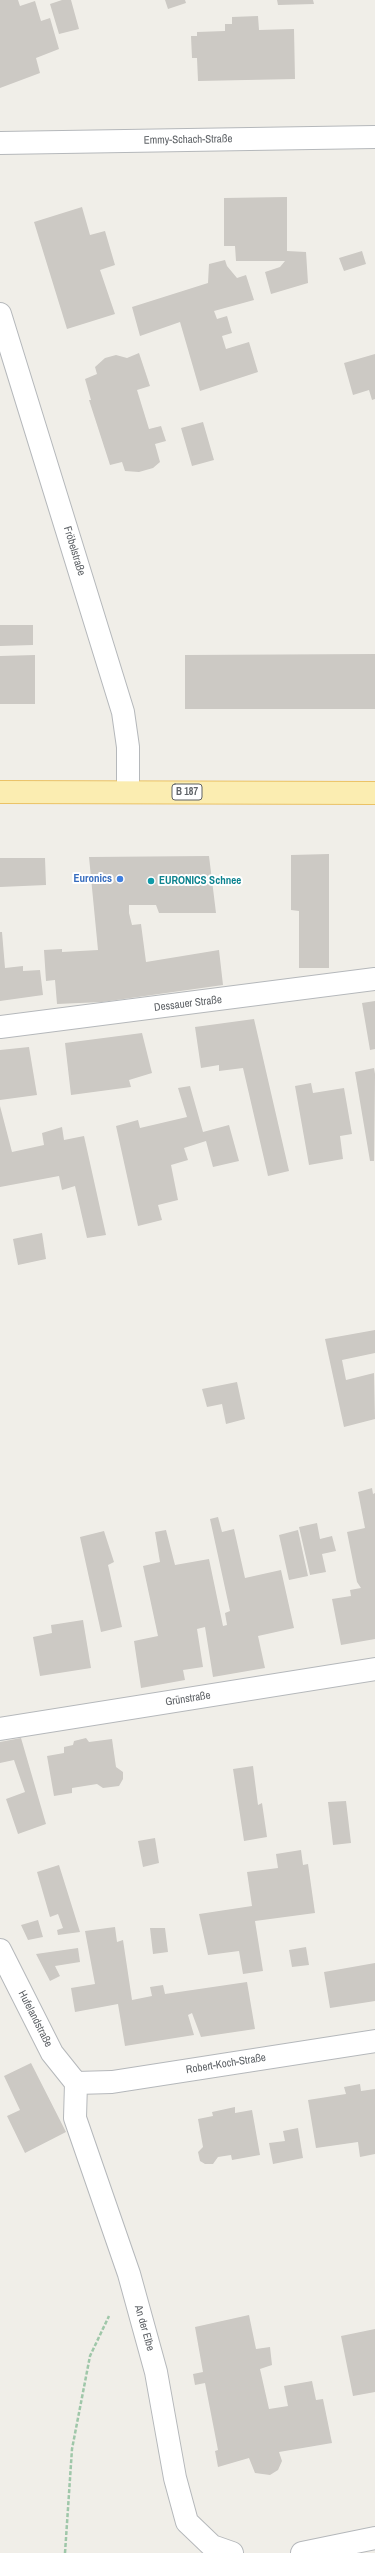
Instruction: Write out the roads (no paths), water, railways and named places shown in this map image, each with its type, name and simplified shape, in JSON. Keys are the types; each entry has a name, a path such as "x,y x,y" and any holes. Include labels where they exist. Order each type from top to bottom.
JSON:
{"main road":[{"name":"B 187","path":"0,792 375,793"}],"street":[{"name":"Emmy-Schach-Straße","path":"0,143 375,137"},
{"name":"Fröbelstraße","path":"0,314 5,346 123,712 128,747 128,792"},
{"name":"Dessauer Straße","path":"0,1027 375,979"},
{"name":"Grünstraße","path":"0,1729 375,1669"},
{"name":"Hufelandstraße","path":"0,1950 52,2053 76,2083"},
{"name":"Robert-Koch-Straße","path":"76,2083 112,2082 375,2040"},
{"name":"An der Elbe","path":"76,2083 75,2118 129,2274 156,2372 175,2478 187,2522 212,2546 232,2553"},
{"path":"302,2553 375,2538"}],"place":[{"name":"Euronics","path":"120,879"},
{"name":"EURONICS Schnee","path":"151,881"}]}
